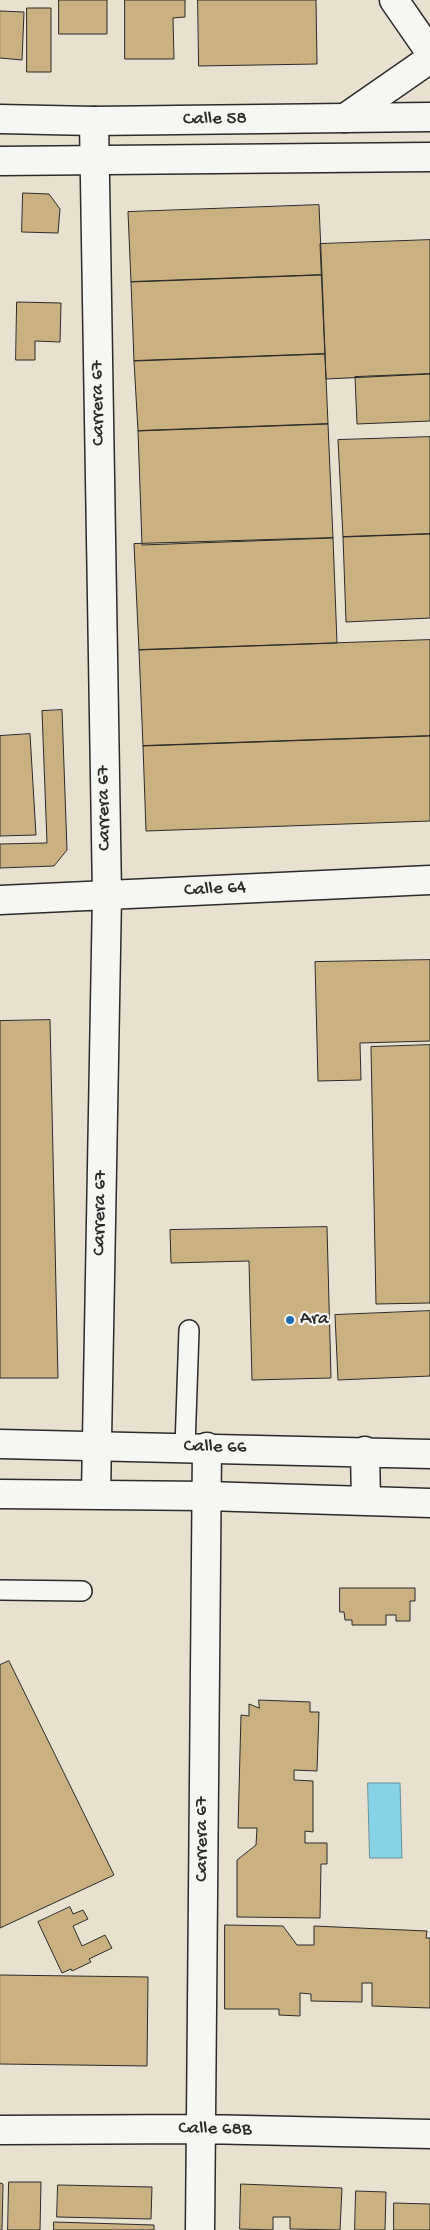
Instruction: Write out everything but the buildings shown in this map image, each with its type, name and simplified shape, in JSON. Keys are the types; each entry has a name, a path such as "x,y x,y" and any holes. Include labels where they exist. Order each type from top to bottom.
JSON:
{"street":[{"path":"394,0 430,52"},
{"path":"345,118 430,59"},
{"name":"Calle 58","path":"0,119 94,121 430,117"},
{"name":"Carrera 67","path":"94,121 106,895 96,1494"},
{"name":"Calle 58","path":"0,161 430,158"},
{"name":"Calle 64","path":"0,900 430,880"},
{"name":"Calle 66","path":"0,1444 196,1447 430,1454"},
{"name":"Carrera 67","path":"196,1447 206,1496 200,2230"},
{"path":"365,1451 366,1502"},
{"path":"0,1494 206,1496 430,1503"},
{"name":"Calle 68B","path":"0,2130 201,2129 430,2134"}],"lane":[{"path":"189,1330 196,1447"},
{"path":"0,1590 82,1591"}],"water":[{"path":"368,1783 400,1783 402,1858 370,1858"}],"place":[{"name":"Ara","path":"290,1320"}]}
